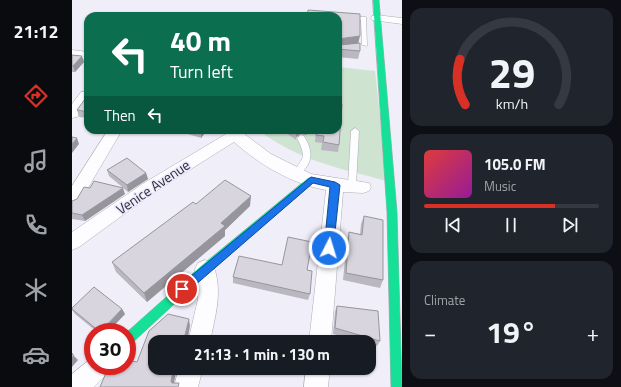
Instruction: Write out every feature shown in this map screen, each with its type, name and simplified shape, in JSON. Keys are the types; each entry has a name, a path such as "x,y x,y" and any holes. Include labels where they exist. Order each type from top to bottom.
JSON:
{"street":[{"path":"376,0 378,46 397,213 397,387"},
{"path":"376,18 402,21"},
{"path":"72,54 84,56"},
{"path":"72,94 84,96"},
{"path":"72,114 84,100"},
{"path":"72,200 113,134"},
{"name":"Venice Avenue","path":"72,242 150,187 230,134"},
{"path":"235,134 259,154 295,175 311,180 350,186 321,335"},
{"path":"136,332 204,269 311,180"},
{"path":"200,335 208,299 204,269"},
{"path":"76,387 89,375"},
{"path":"186,387 189,375"},
{"path":"316,387 317,375"}],"lane":[{"path":"342,17 376,18"},
{"path":"364,18 364,45"},
{"path":"358,49 364,45 378,46"},
{"path":"350,186 355,131"},
{"path":"295,175 308,157 308,151 301,138"}],"green space":[{"path":"342,67 375,71 387,181 320,162 274,141 264,134 342,134"}],"building":[{"path":"308,10 334,12 308,12"},
{"path":"342,13 360,14 360,36 342,38"},
{"path":"360,43 360,51 342,49 342,45"},
{"path":"72,55 82,56 73,66 72,66"},
{"path":"84,100 84,111 77,110"},
{"path":"340,134 339,145 323,142 324,136 316,135"},
{"path":"72,137 77,138 72,144"},
{"path":"127,158 146,173 127,185 107,170"},
{"path":"225,180 251,196 221,223 225,226 144,293 112,262 193,202 196,204"},
{"path":"94,181 123,188 82,215 72,213 72,201 77,199 84,187 90,188"},
{"path":"364,216 383,220 383,280 346,273 349,232 362,235"},
{"path":"288,237 312,242 307,270 312,271 310,294 233,277 239,256 282,265"},
{"path":"94,287 122,309 109,323 89,323 72,308"},
{"path":"337,306 378,311 380,341 376,340 376,335 359,335 335,328"},
{"path":"168,314 189,319 185,335 148,335 148,375 172,375 171,381 172,383 179,383 178,387 100,387 105,375 136,375 136,362 149,331"}],"traffic: fast":[{"path":"376,0 392,212 397,387"},
{"path":"136,332 205,269 311,180"}],"route":[{"path":"182,289 311,180 335,185 329,248"}]}
